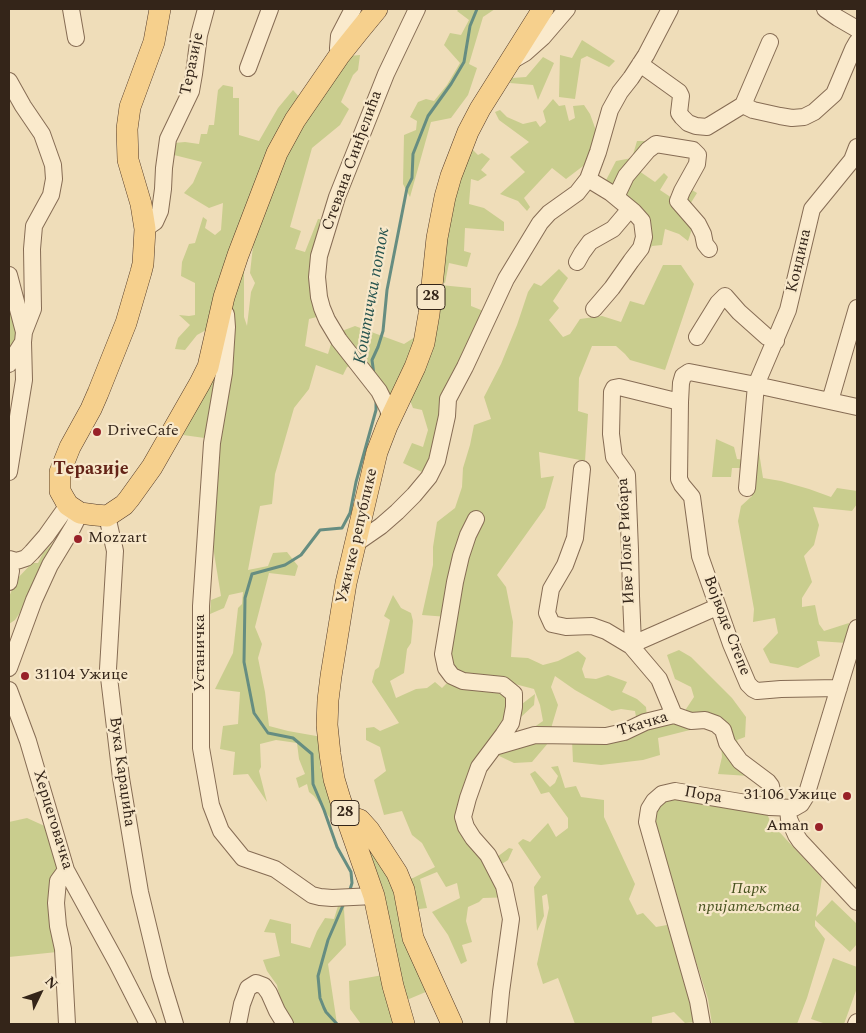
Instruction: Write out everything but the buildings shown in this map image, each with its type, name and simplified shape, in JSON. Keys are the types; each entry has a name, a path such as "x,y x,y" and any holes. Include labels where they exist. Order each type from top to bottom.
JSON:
{"main road":[{"path":"160,9 154,42 130,107 127,129 128,160 141,204 145,229 143,264 126,323 91,409 70,446 60,472 60,491 64,500 74,509 95,515 107,516 118,510 136,491 152,467 200,383 208,367 224,297 238,255 278,153 295,120 358,30 377,9"},
{"name":"Ужичке републике","path":"404,1024 393,986 358,896 347,819 334,779 330,754 327,725 331,676 346,582 377,452 416,367 424,343 437,238 451,176 468,132 480,109 543,9"},
{"path":"347,819 354,818 360,820 369,830 397,873 404,890 413,938 452,1024"}],"street":[{"path":"70,9 76,38"},
{"name":"Теразије","path":"145,229 155,222 160,211 168,139 191,91 199,34 206,9"},
{"path":"248,68 270,9"},
{"path":"339,56 340,36 353,9"},
{"name":"Стевана Синђелића","path":"391,418 376,386 339,340 326,320 319,298 317,277 319,256 337,197 386,74 417,9"},
{"name":"Ужичке републике","path":"509,62 525,53 543,37 567,9"},
{"path":"355,544 397,512 428,477 437,461 448,400 506,279 540,223 549,213 577,193 588,179 610,110 646,55 670,9"},
{"path":"825,9 857,29"},
{"path":"640,64 679,92 682,96 679,113 688,123 708,127 743,105 770,42"},
{"path":"743,105 753,110 792,118 804,117 814,112 834,94 857,42"},
{"path":"9,81 42,134 53,165 54,179 51,195 34,226 32,249 34,309 24,337 9,364"},
{"path":"616,197 626,176 648,150 656,144 693,150 698,155 697,164 678,201 698,224 705,244 709,249"},
{"name":"Кондина","path":"747,488 756,385 788,310 812,209 852,160 857,147"},
{"path":"588,179 616,197 642,221 644,237 640,248 612,288 594,308"},
{"path":"577,262 590,242 613,229 630,209"},
{"path":"9,275 24,337 24,380 12,428 9,472"},
{"path":"697,337 718,303 725,296 739,312 767,337 776,341"},
{"name":"Устаничка","path":"224,297 227,327 224,373 212,443 201,606 201,748 211,805 221,831 243,858 276,869 320,898 358,896"},
{"path":"830,401 857,308"},
{"path":"680,402 683,376 689,372 857,407"},
{"name":"Иве Лоле Рибара","path":"632,645 627,475 614,457 612,392 614,388 619,387 680,402"},
{"name":"Војводе Степе","path":"680,402 679,479 692,497 700,556 730,644 748,684 753,690 757,691 839,688"},
{"path":"582,469 575,538 565,565 551,589 547,613 552,624 566,627 592,626 632,645 659,679 674,715"},
{"path":"9,582 11,571 9,559 16,561 26,558 74,509"},
{"path":"9,668 38,591 50,565 73,526 74,509"},
{"name":"Вука Караџића","path":"107,516 115,551 108,669 121,778 140,892 160,975 176,1024"},
{"path":"476,519 461,556 443,654 446,668 452,676 463,681 503,684 514,694 514,707 510,723 479,767 463,817 466,827 488,855 504,886 510,919 498,1024"},
{"path":"632,645 717,607"},
{"path":"857,628 806,796 797,807 788,809 789,819 800,841 857,902"},
{"name":"Херцеговачка","path":"9,690 28,741 66,870 148,1024"},
{"name":"Ткачка","path":"494,747 536,735 606,736 624,732 645,722 674,715 691,721 705,720 716,724 723,730 727,743 740,761 771,786 770,807"},
{"name":"Пора","path":"702,1024 698,1001 650,835 647,822 649,809 662,794 675,791 788,809"},
{"path":"66,870 58,881 56,903 63,949 67,1024"},
{"path":"238,1024 248,988 256,983 264,986 269,993 284,1024"}],"green space":[{"path":"459,9 495,9 483,17 469,64 477,68 468,95 451,118 431,122 410,197 403,184 404,135 416,130 417,121 410,117 418,102 426,99 434,101 447,85 460,63 444,45 450,33 461,35 469,20 457,11"},
{"path":"582,40 615,61 609,67 587,56 581,59 575,99 559,97 560,55 572,58"},
{"path":"360,55 358,70 353,75 341,102 349,109 340,125 312,148 290,227 301,231 295,249 305,252 318,219 324,220 324,315 309,319 305,346 328,354 334,334 355,326 404,344 420,334 376,432 384,391 356,364 347,367 343,375 316,365 309,389 294,408 275,474 272,504 260,506 248,570 268,566 273,553 287,552 298,566 295,576 269,573 255,627 262,644 258,658 269,726 322,737 320,767 343,816 330,818 309,792 307,784 299,788 296,778 305,774 299,759 297,743 276,740 260,744 261,767 259,771 267,802 248,774 233,775 235,752 220,749 223,726 238,724 240,692 215,689 233,653 238,608 242,604 243,592 229,595 224,608 210,614 211,600 221,596 213,547 216,479 231,297 244,254 244,317 247,326 251,292 255,283 250,273 254,237 294,136 349,56"},
{"path":"543,57 554,63 538,100 533,85 510,83 512,78 526,77"},
{"path":"223,85 233,87 233,98 239,98 239,135 259,141 278,108 293,90 300,98 208,329 197,335 185,350 175,349 178,338 190,325 179,315 195,315 195,283 181,276 182,262 189,244 195,243 203,217 207,220 205,228 215,235 221,230 223,203 209,208 184,193 193,183 202,162 170,154 174,143 199,144 201,134 207,134 209,125 214,125 218,90"},
{"path":"553,99 559,106 565,105 569,121 575,118 573,106 584,105 590,114 598,136 591,160 566,179 552,168 524,198 530,207 527,211 518,201 500,194 525,172 510,157 529,142 499,120 495,112 500,110 507,117 523,124 536,121 540,127 546,122 543,111"},
{"path":"637,141 656,141 639,171 655,182 664,173 668,177 660,190 672,198 682,184 697,193 689,206 697,214 688,241 679,234 665,229 662,245 652,246 633,273 622,265 641,238 639,213 604,184 616,161 632,158"},
{"path":"471,148 478,155 482,153 490,159 481,170 487,175 478,181 471,179 469,204 484,208 504,222 504,231 465,228 464,251 471,253 467,267 449,263 445,283 438,281 441,236"},
{"path":"663,265 681,265 694,284 665,370 630,360 616,346 592,346 579,378 578,411 588,414 585,461 539,452 541,478 554,476 545,508 497,575 506,587 513,622 511,657 528,658 543,665 558,661 578,651 586,658 582,669 585,678 596,679 608,675 627,682 622,692 637,699 646,707 647,717 698,728 658,738 660,755 643,760 601,765 573,762 572,740 637,723 635,711 621,709 612,711 555,676 551,687 558,705 549,742 532,762 514,763 495,754 543,721 534,689 452,672 448,617 422,615 433,565 433,547 437,522 455,508 462,487 463,468 474,425 491,419 484,397 501,364 528,292 534,283 541,286 559,269 568,278 553,301 559,308 549,320 563,337 570,334 580,319 602,316 621,322 630,301 644,305"},
{"path":"440,285 471,288 471,306 486,312 426,474 403,463 412,443 423,447 428,430 422,410 413,408 409,398"},
{"path":"9,290 15,320 15,345 9,356"},
{"path":"222,342 212,439 183,435 207,388"},
{"path":"716,439 734,447 737,459 745,460 754,450 759,452 763,478 781,481 831,497 837,488 857,491 857,504 852,511 813,507 819,525 814,545 804,556 812,582 802,598 802,607 815,605 819,624 824,631 849,623 847,643 817,641 820,656 798,668 770,663 763,649 778,633 775,618 753,622 754,609 738,521 741,506 752,496 740,468 732,468 731,477 712,477"},
{"path":"54,542 34,592 15,620 9,624 9,597 16,580 32,563 38,563 43,553"},
{"path":"393,595 401,608 411,613 413,621 411,643 407,649 404,673 390,681 396,698 416,689 427,688 435,682 442,688 450,680 515,689 518,707 535,694 534,705 495,741 460,817 497,857 509,848 513,849 508,860 494,869 496,877 509,874 515,897 483,898 468,907 466,921 472,942 462,945 467,961 461,964 448,935 432,912 460,898 457,883 446,887 437,872 420,879 427,908 412,910 428,991 402,1002 389,948 384,891 361,829 392,878 413,878 435,867 422,843 412,835 402,811 384,815 374,780 386,771 380,747 366,740 366,728 374,727 380,731 399,723 372,682 375,670 379,667 390,620 384,616"},
{"path":"679,650 691,657 732,698 746,717 745,737 737,740 749,776 718,774 722,757 720,731 684,712 694,697 691,687 675,679 667,655"},
{"path":"558,766 565,788 576,786 581,797 604,800 604,817 635,884 629,899 637,915 643,913 656,927 667,925 688,988 695,1022 685,1023 674,1012 652,1017 652,1024 575,1024 558,978 543,984 537,964 549,908 547,894 542,896 544,916 537,931 534,887 541,877 518,843 523,839 530,842 548,823 556,837 568,828 568,818 549,792 541,794 530,774 535,771 550,787 555,783 558,776 551,767"},
{"name":"Парк пријатељства","path":"677,799 767,814 771,823 822,878 816,917 832,900 857,924 857,944 850,952 815,920 815,926 825,939 797,1024 712,1024 708,999 657,840 654,814 667,801"},
{"path":"27,818 49,828 61,867 57,952 9,957 9,822"},
{"path":"345,904 346,945 328,964 337,1024 293,1024 282,1008 277,985 267,971 263,960 280,956 275,933 264,932 270,919 291,924 291,943 310,948 325,918 334,919 338,906"},
{"path":"833,958 857,967 857,988 844,1024 826,1024 811,1019"},
{"path":"383,975 394,1024 361,1024 350,1009 349,981"}],"waterway":[{"name":"Коштички поток","path":"374,375 372,360 383,331 387,290 407,188 412,178 413,154 428,116 464,62 470,26 477,9"},
{"name":"Коштички поток","path":"349,893 352,883 351,872 337,847 313,784 312,754 293,738 268,733 254,713 244,662 245,598 252,574 285,565 301,555 320,530 342,528 350,513 356,482 376,410 376,401"},
{"name":"Коштички поток","path":"337,1024 326,1012 320,998 318,976 328,940 344,903"}],"place":[{"name":"DriveCafe","path":"97,432"},
{"name":"Mozzart","path":"78,539"},
{"name":"31104 Ужице","path":"25,676"},
{"name":"31106 Ужице","path":"847,796"},
{"name":"Aman","path":"819,827"}],"district":[{"name":"Теразије","path":"91,470"}]}
